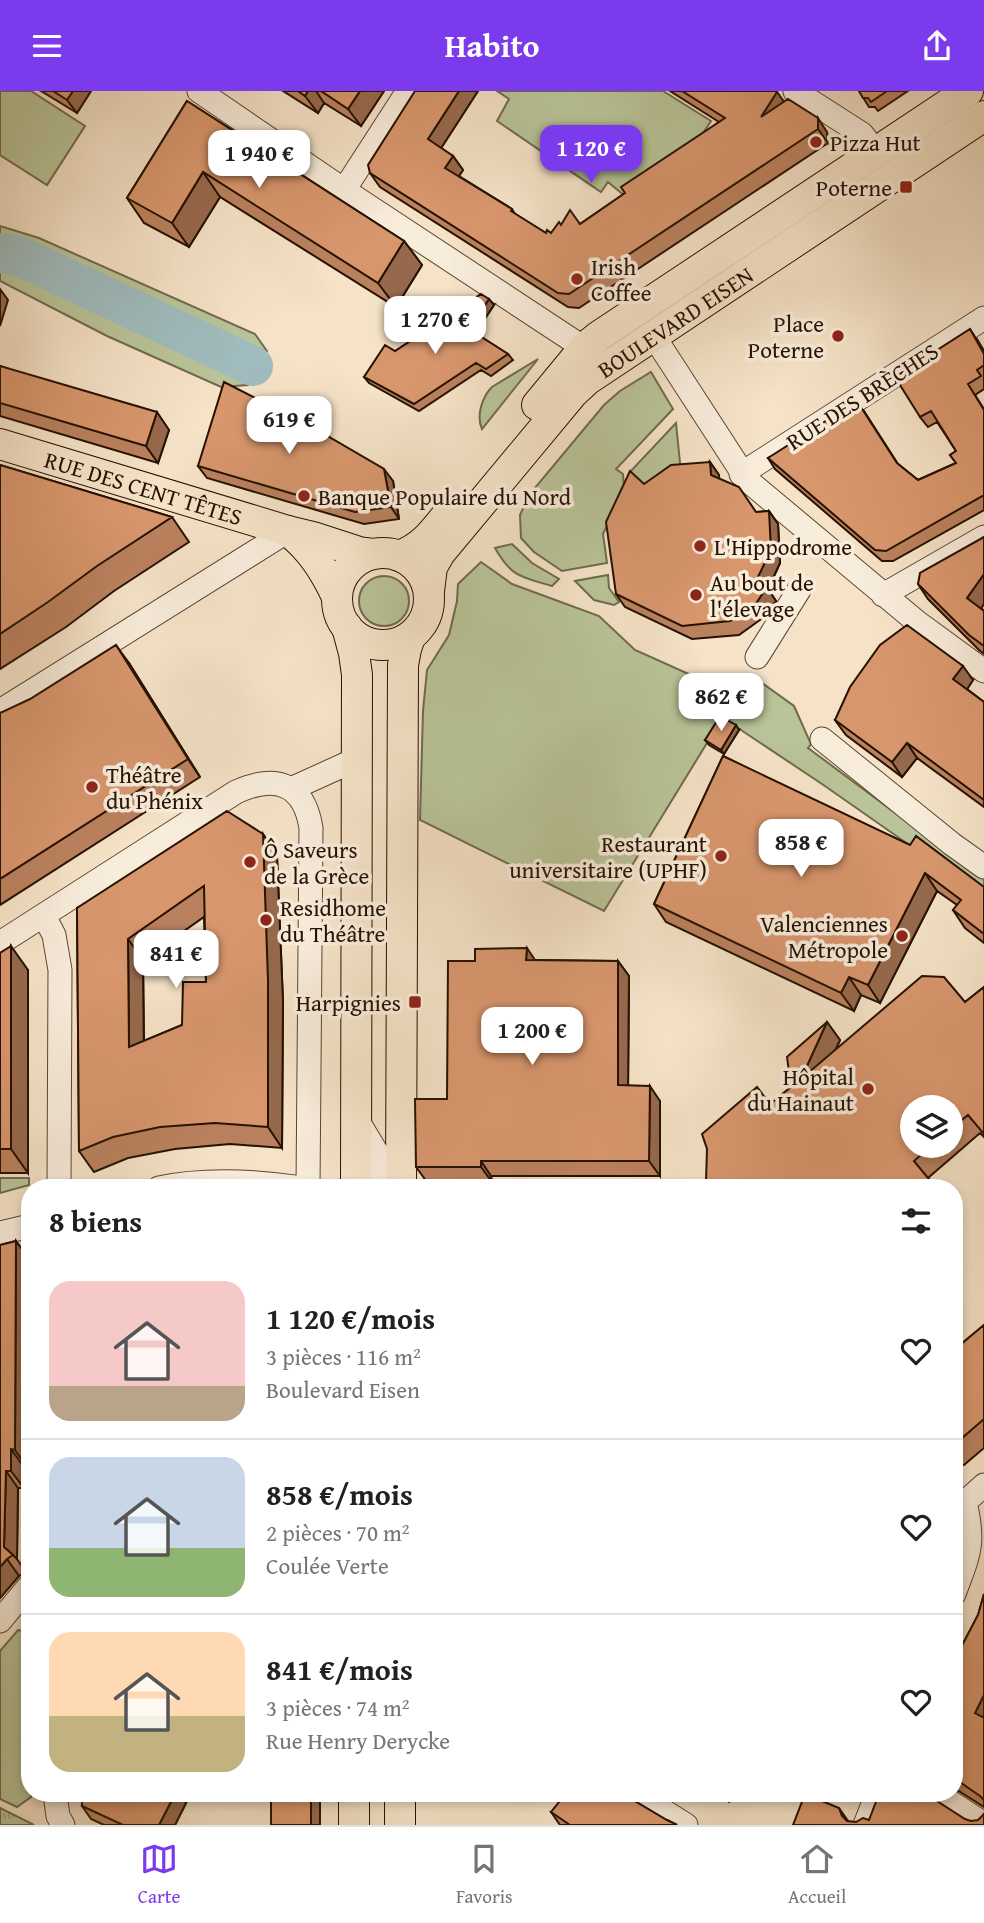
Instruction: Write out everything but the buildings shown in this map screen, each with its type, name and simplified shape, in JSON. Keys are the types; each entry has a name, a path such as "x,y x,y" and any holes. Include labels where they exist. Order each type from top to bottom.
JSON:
{"main road":[{"name":"BOULEVARD EISEN","path":"386,555 413,550 427,539 584,348 607,330 968,91"},
{"name":"BOULEVARD EISEN","path":"429,591 432,568 440,553 573,393 587,380 984,116"},
{"name":"RUE DES CENT TÊTES","path":"0,444 359,552 386,555"},
{"name":"RUE DES CENT TÊTES","path":"288,531 305,545 315,558 337,597"},
{"path":"386,555 407,559 423,574 429,591 430,604 419,628 410,637 394,645 376,645 360,639 347,627 339,613 337,597 341,580 348,569 358,561 386,555"},
{"path":"347,627 357,675 356,1179"},
{"path":"401,1179 403,675 405,649 410,637"},
{"path":"354,1825 355,1802"},
{"path":"400,1802 400,1825"}],"street":[{"path":"199,91 584,348"},
{"path":"344,190 408,91"},
{"path":"795,91 862,134 876,152"},
{"name":"RUE DES BRÈCHES","path":"741,474 984,318"},
{"path":"653,335 741,474 754,488 883,595 984,671"},
{"path":"0,711 288,531"},
{"path":"883,595 984,537"},
{"path":"757,657 799,590"},
{"path":"822,739 984,867"},
{"path":"291,789 357,759"},
{"path":"0,943 236,792 266,782 282,784 291,789 304,803 311,828 305,1179"},
{"path":"44,916 54,935 60,970 59,1179"},
{"path":"356,1118 377,1153 377,1179"},
{"path":"0,1233 21,1228"},
{"path":"963,1497 984,1485"},
{"path":"963,1508 971,1526 971,1544 963,1568"},
{"path":"0,1621 21,1596"},
{"path":"56,1802 58,1816 63,1825"},
{"path":"649,1802 686,1825"},
{"path":"865,1825 874,1802"},
{"path":"950,1802 984,1824"}],"green space":[{"path":"0,91 31,91 85,126 47,185 0,155"},
{"path":"497,91 663,91 711,121 685,160 626,197 608,182 601,192 497,121 509,99"},
{"path":"0,226 39,238 255,334 267,351 248,385 221,387 107,336 0,281"},
{"path":"538,359 482,429 480,413 488,391"},
{"path":"651,372 673,409 616,469 623,474 624,489 603,534 607,563 562,571 534,552 521,538 520,515 529,495 604,405 620,391"},
{"path":"676,423 682,483 653,502 631,482 629,473"},
{"path":"512,544 532,563 559,579 552,586 525,578 513,571 495,548"},
{"path":"481,562 512,584 599,616 635,650 693,676 725,682 714,705 726,712 604,911 420,820 427,670 449,635 458,584"},
{"path":"608,575 609,588 619,602 614,605 594,600 575,581"},
{"path":"384,576 401,584 409,601 401,618 384,626 367,618 359,601 367,584"},
{"path":"755,678 794,706 811,744 808,748 984,879 984,894 726,720"},
{"path":"0,1178 29,1178 21,1179 21,1187 0,1193"},
{"path":"18,1630 21,1631 21,1802 24,1802 17,1807 0,1799 0,1651"},
{"path":"0,1808 34,1825 0,1825"}],"waterway":[{"path":"0,253 19,256 253,366"}],"place":[{"name":"Pizza Hut","path":"816,142"},
{"name":"Poterne","path":"906,187"},
{"name":"Irish Coffee","path":"577,279"},
{"name":"Place Poterne","path":"838,336"},
{"name":"Banque Populaire du Nord","path":"304,496"},
{"name":"L'Hippodrome","path":"700,546"},
{"name":"Au bout de l'élevage","path":"696,595"},
{"name":"Théâtre du Phénix","path":"92,787"},
{"name":"Restaurant universitaire (UPHF)","path":"721,856"},
{"name":"Ô Saveurs de la Grèce","path":"250,862"},
{"name":"Residhome du Théâtre","path":"266,920"},
{"name":"Valenciennes Métropole","path":"902,936"},
{"name":"Harpignies","path":"415,1002"},
{"name":"Hôpital du Hainaut","path":"868,1089"}]}
